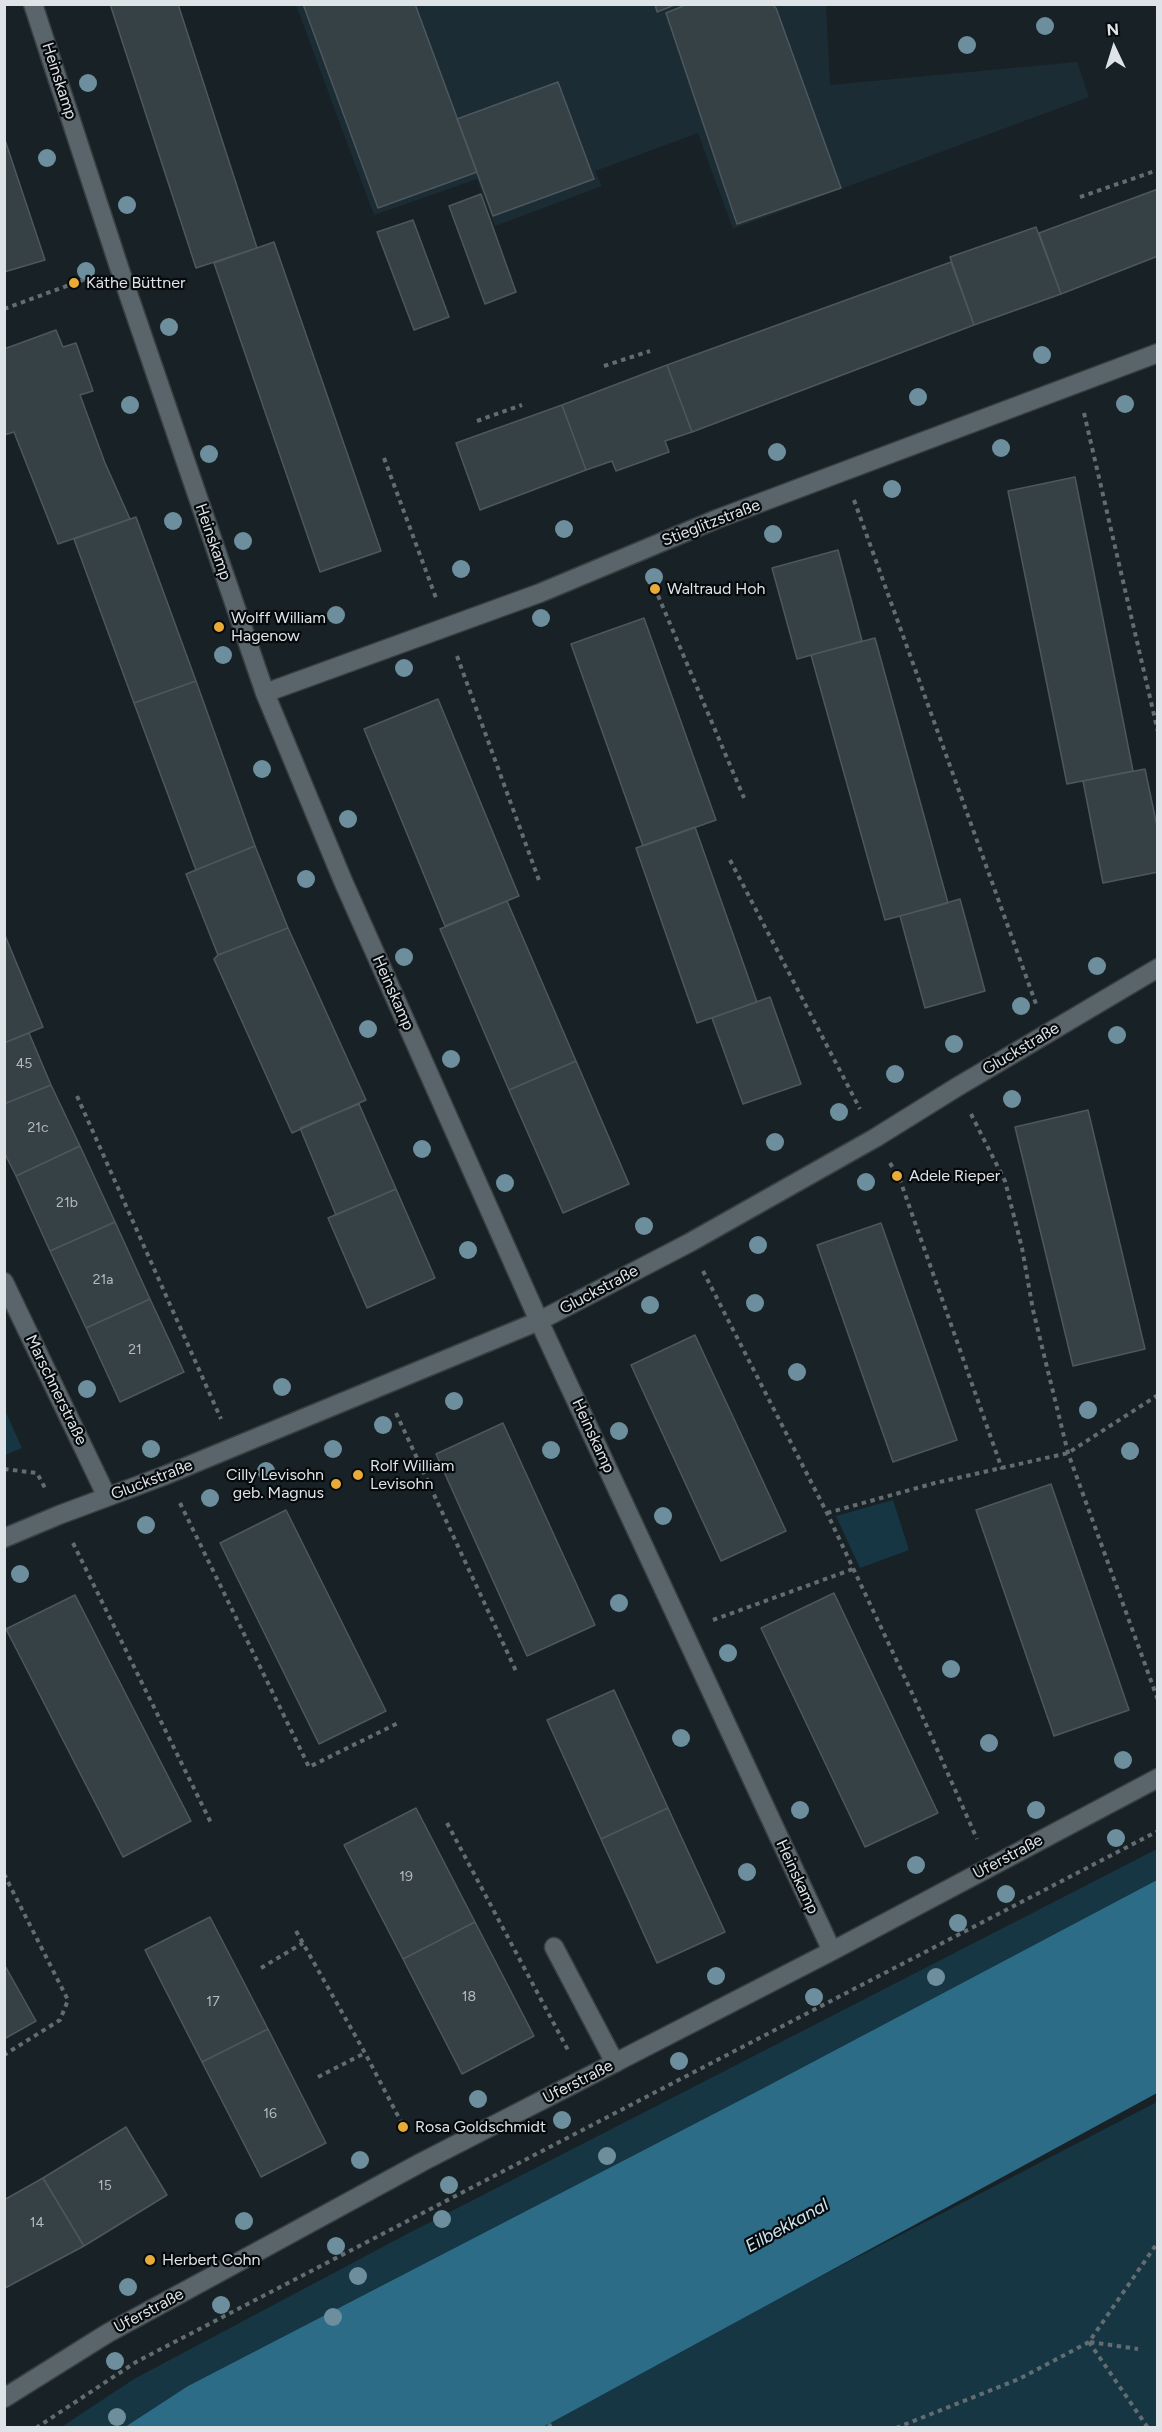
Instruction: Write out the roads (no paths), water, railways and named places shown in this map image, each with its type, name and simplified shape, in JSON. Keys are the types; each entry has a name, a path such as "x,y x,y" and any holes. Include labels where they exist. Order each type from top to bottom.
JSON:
{"street":[{"name":"Heinskamp","path":"33,4 119,267 265,693 343,881 539,1321 831,1951"},
{"name":"Stieglitzstraße","path":"265,693 540,593 639,551 844,471 1158,353"},
{"name":"Gluckstraße","path":"4,1538 234,1448 539,1321 689,1244 875,1138 1158,968"},
{"name":"Marschnerstraße","path":"4,1282 107,1497"},
{"name":"Uferstraße","path":"4,2398 108,2333 422,2162 831,1951 1158,1778"},
{"path":"554,1947 615,2063"}],"water":[{"name":"Eilbekkanal","path":"1157,1880 1157,2093 543,2427 125,2427 188,2386 756,2092"}],"place":[{"name":"Käthe Büttner","path":"74,283"},
{"name":"Waltraud Hoh","path":"655,589"},
{"name":"Wolff William Hagenow","path":"219,627"},
{"name":"Adele Rieper","path":"897,1176"},
{"name":"Rolf William Levisohn","path":"358,1475"},
{"name":"Cilly Levisohn geb. Magnus","path":"336,1484"},
{"name":"Rosa Goldschmidt","path":"403,2127"},
{"name":"Herbert Cohn","path":"150,2260"}]}
